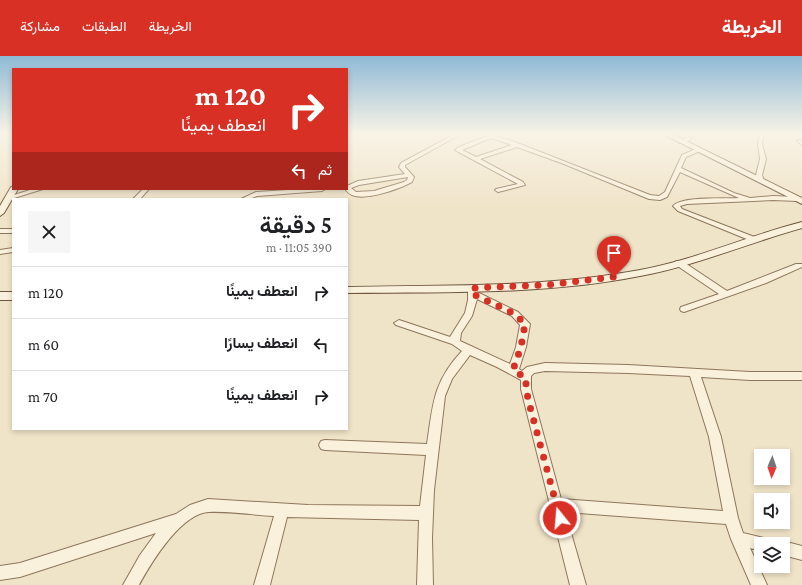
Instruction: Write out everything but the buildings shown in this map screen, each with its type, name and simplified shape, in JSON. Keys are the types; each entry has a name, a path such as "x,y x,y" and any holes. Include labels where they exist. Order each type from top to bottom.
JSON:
{"street":[{"path":"348,189 352,193 356,194 382,190 408,182 412,178 402,167 403,164 413,159"},
{"path":"476,159 522,183 522,185 498,190"},
{"path":"553,159 649,197 660,198 665,196 683,159"},
{"path":"715,159 746,174 760,178 799,200"},
{"path":"760,178 763,159"},
{"path":"679,169 732,194 750,200"},
{"path":"348,188 358,183 410,175"},
{"path":"0,213 12,193 33,190"},
{"path":"137,198 145,190"},
{"path":"246,198 257,192 305,192 316,190"},
{"path":"754,240 680,210 676,206 687,202 773,198 799,200"},
{"path":"348,290 473,291 588,281 640,273 679,263 802,225"},
{"path":"0,231 12,231"},
{"path":"0,252 12,250"},
{"path":"679,263 724,294"},
{"path":"684,309 763,281 798,266"},
{"path":"455,342 454,338 457,331 466,320 473,291"},
{"path":"473,291 515,314 525,324 521,347 513,370"},
{"path":"0,296 12,296"},
{"path":"399,323 455,342 513,370 526,378"},
{"path":"424,585 426,514 442,387 451,370 469,350"},
{"path":"578,585 526,389 526,374 531,370 545,367 628,369 750,376 802,376"},
{"path":"694,372 715,437 731,518 738,539 759,585"},
{"path":"325,445 433,450"},
{"path":"0,573 20,570 178,519 196,508 208,505 282,511 426,514"},
{"path":"556,505 731,518"},
{"path":"262,585 282,511"},
{"path":"130,585 166,531 178,519"},
{"path":"738,539 754,542"},
{"path":"790,550 802,553"}],"route":[{"path":"560,518 529,403 526,389 526,378 513,370 521,347 525,324 515,314 473,294 472,288 547,285 614,277"}]}
